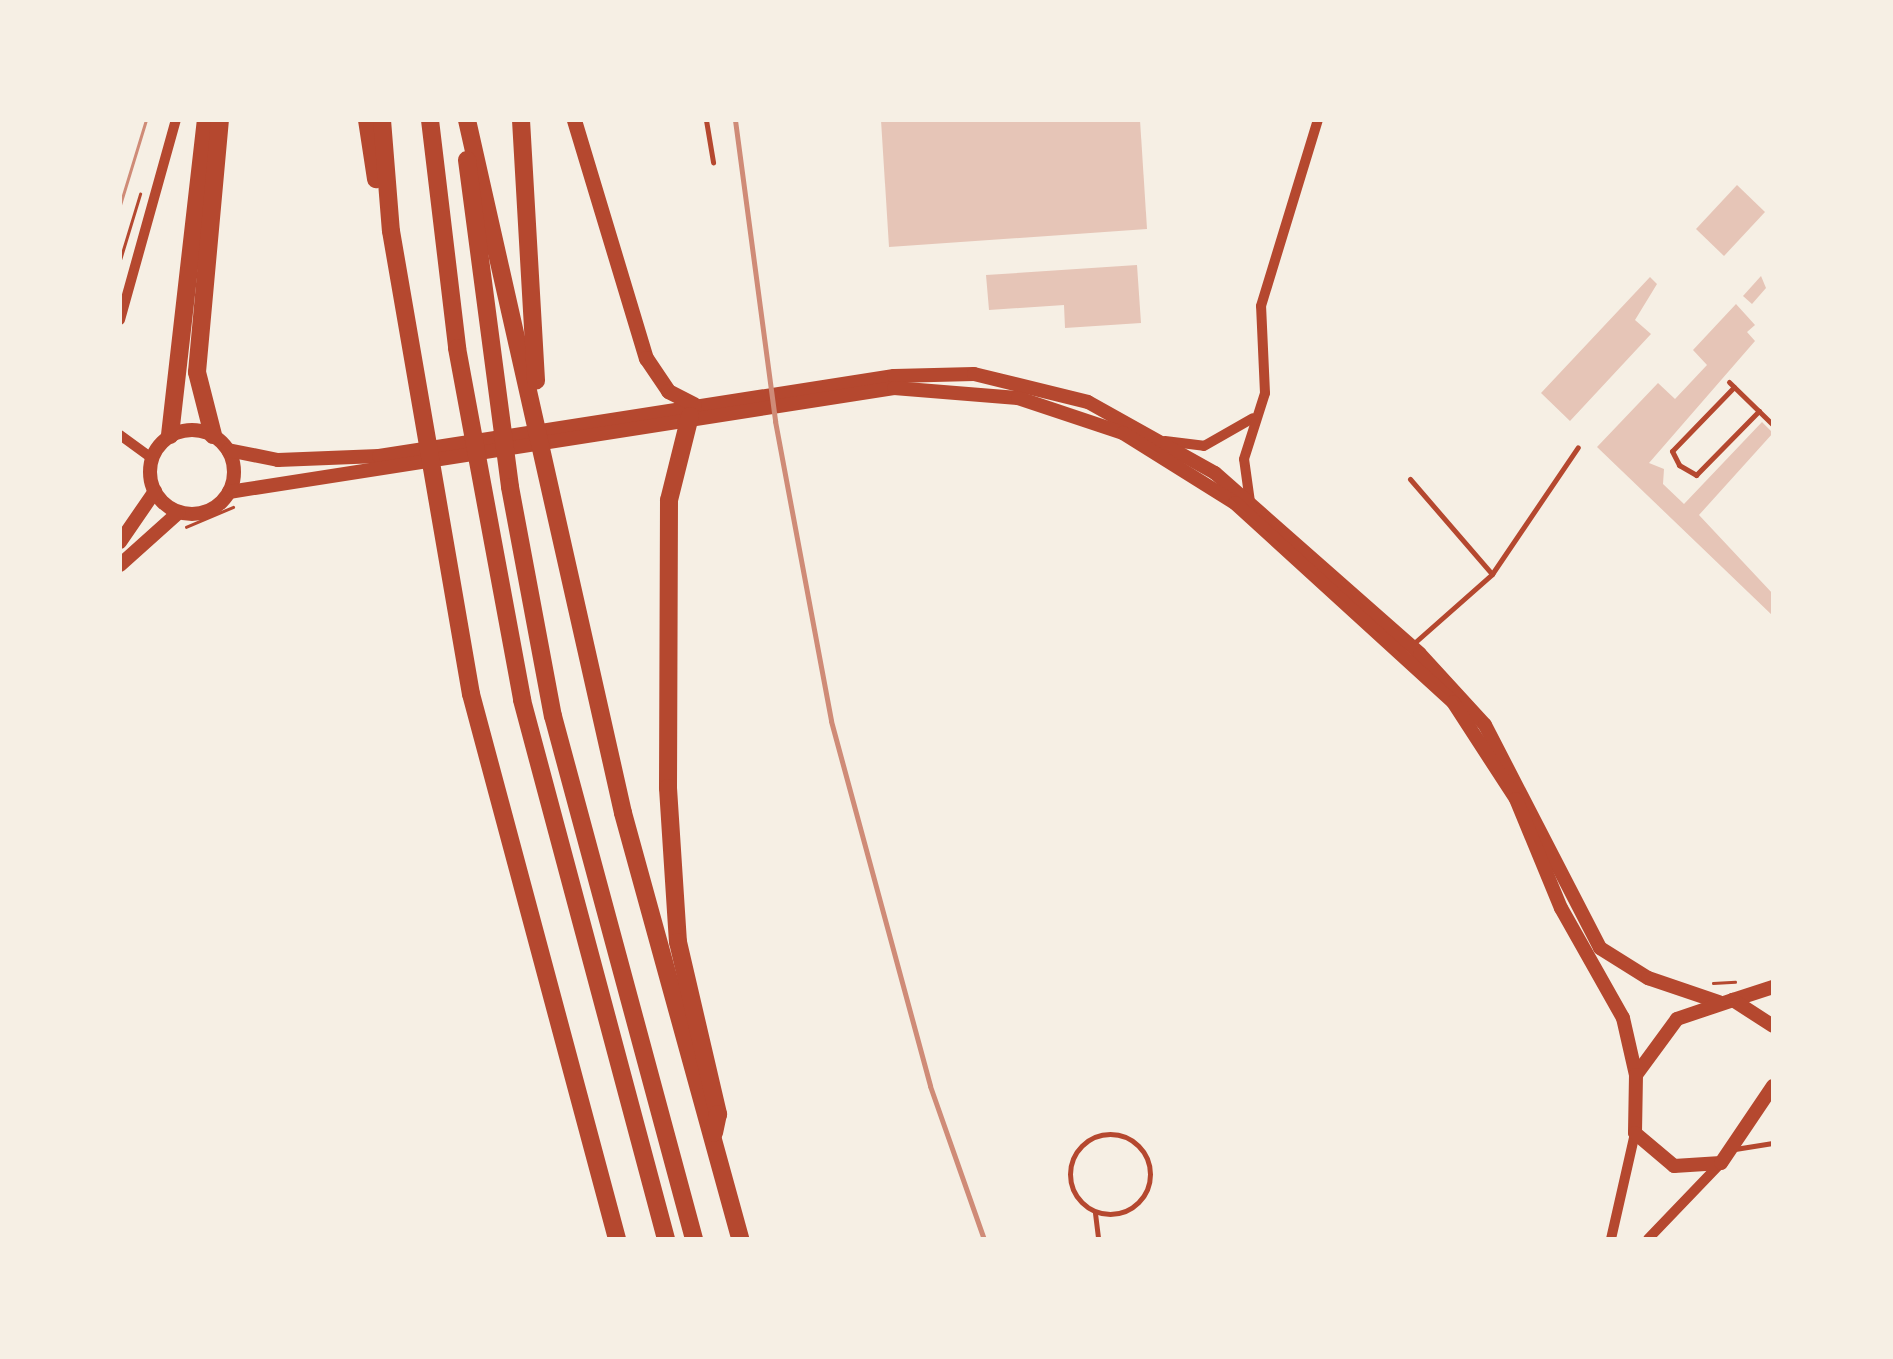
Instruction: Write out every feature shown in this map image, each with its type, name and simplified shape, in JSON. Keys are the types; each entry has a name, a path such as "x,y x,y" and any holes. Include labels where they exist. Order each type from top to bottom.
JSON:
{"highway":[{"path":"170,435 206,120"},
{"path":"213,435 198,372 220,120"},
{"path":"367,120 391,230 471,694 617,1239"},
{"path":"382,120 391,230"},
{"path":"430,120 457,348 522,700 666,1239"},
{"path":"466,120 627,830 740,1239"},
{"path":"466,120 510,487 553,716 694,1239"},
{"path":"521,120 526,304 548,476"},
{"path":"700,409 669,500 668,788 678,942 718,1114 712,1140"},
{"path":"605,1202 609,1239"}],"main road":[{"path":"574,120 646,358 668,390 700,409"},
{"path":"120,566 179,520 236,495 380,461 826,389 974,374 1088,402 1164,441 1250,502 1411,646 1485,725 1600,948 1648,978 1726,1001 1773,1026"},
{"path":"826,389 932,387 1044,404 1123,433 1235,504 1408,659 1485,744 1622,1018 1636,1075 1635,1132 1674,1166 1721,1163 1773,1086"},
{"path":"179,520 155,492 152,458 170,435 213,435 228,450 278,460 380,461"},
{"path":"228,450 236,495"},
{"path":"120,542 155,492"},
{"path":"1636,1075 1678,1020 1773,987"}],"street":[{"path":"120,320 176,120"},
{"path":"1250,502 1244,460 1265,393 1261,306 1318,120"},
{"path":"1164,441 1222,441 1257,414"},
{"path":"120,435 152,458"},
{"path":"1611,1239 1635,1132"},
{"path":"1648,1239 1721,1163"}],"lane":[{"path":"706,120 713,162"},
{"path":"1758,411 1696,475 1678,465 1672,451 1731,384 1758,411 1773,426"},
{"path":"1411,646 1492,574 1578,447"},
{"path":"1410,478 1492,574"},
{"path":"1095,1213 1126,1212 1148,1189 1148,1157 1124,1136 1092,1136 1070,1159 1072,1191 1095,1213 1098,1239"},
{"path":"1732,1150 1773,1142"}],"path":[{"path":"179,520 216,520 236,495"}],"building":[{"path":"881,120 1140,120 1147,229 889,247"},
{"path":"1737,185 1765,212 1724,256 1696,229"},
{"path":"1137,265 1141,323 1065,328 1064,305 989,310 986,275"},
{"path":"1761,276 1766,288 1752,304 1743,296"},
{"path":"1650,277 1657,284 1635,320 1651,334 1570,421 1541,393"},
{"path":"1736,304 1755,325 1747,332 1755,341 1649,463 1664,469 1663,484 1684,504 1762,422 1773,433 1699,515 1773,594 1773,616 1597,447 1658,383 1675,399 1707,365 1693,350"}],"tram line":[{"path":"120,205 146,120"}],"railway":[{"path":"735,120 775,421 831,721 930,1086 984,1239"}]}
